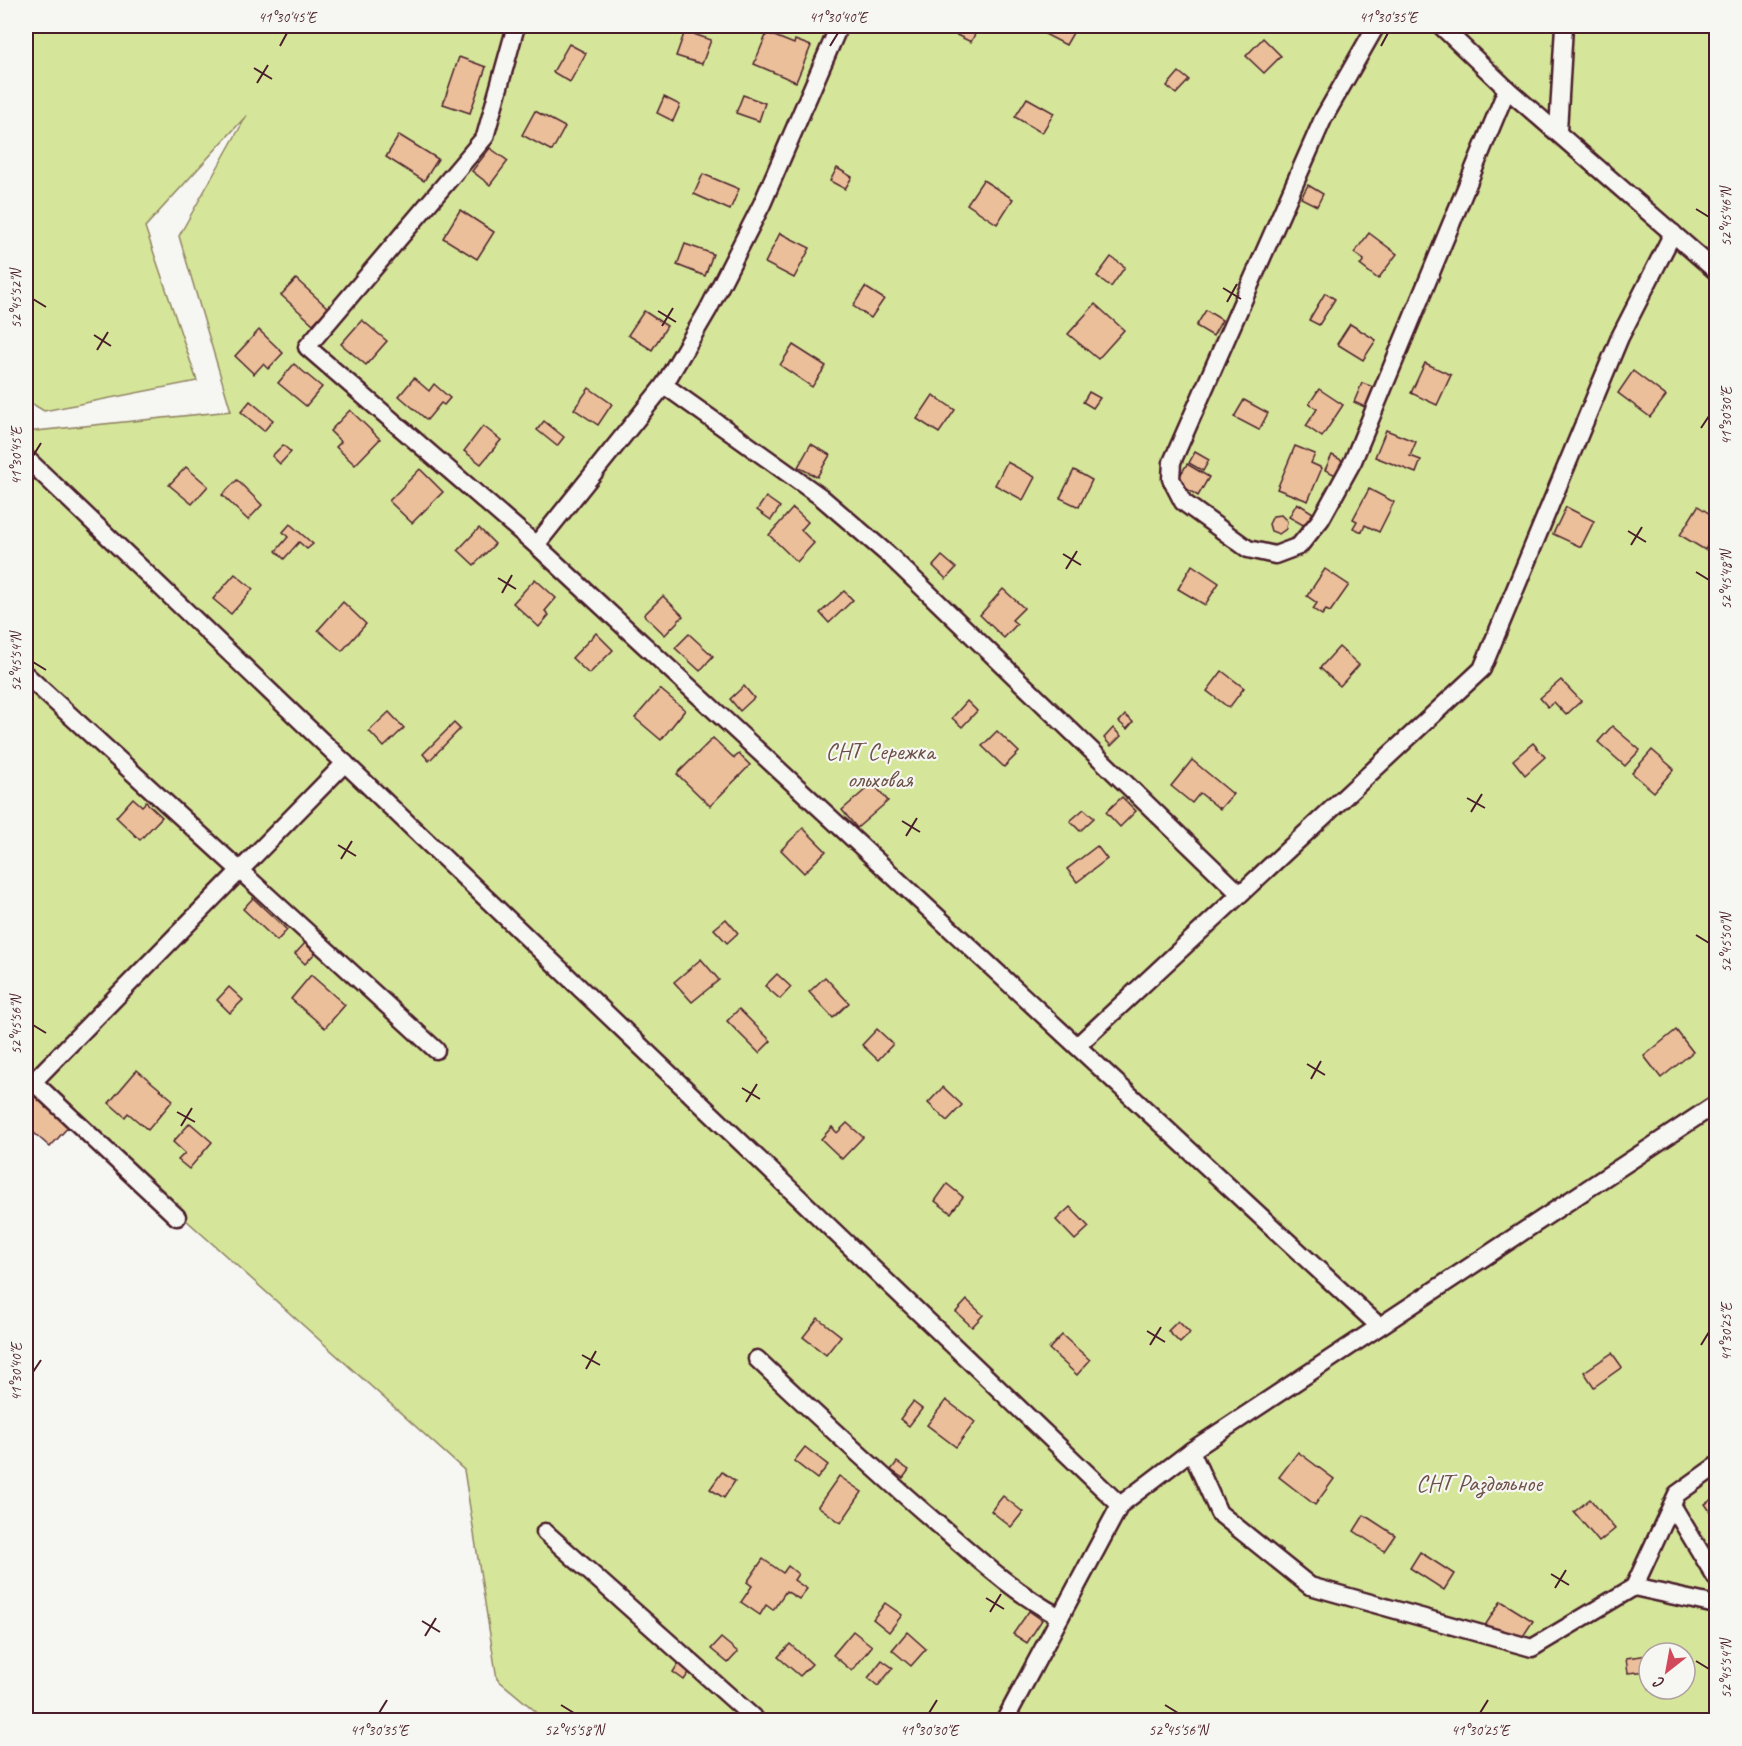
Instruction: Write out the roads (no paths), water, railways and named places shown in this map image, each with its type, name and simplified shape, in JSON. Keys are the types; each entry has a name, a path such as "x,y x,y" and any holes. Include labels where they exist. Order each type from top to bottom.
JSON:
{"lane":[{"path":"516,26 485,137 307,347 536,545 1379,1326"},
{"path":"536,545 664,385 708,310 762,204 839,26"},
{"path":"1376,26 1323,119 1172,462 1171,479 1182,502 1248,549 1275,555 1299,546 1322,519 1353,461 1507,89"},
{"path":"1441,26 1507,89 1558,131 1716,272"},
{"path":"1558,131 1564,26"},
{"path":"1077,1046 1482,669 1620,337 1673,233"},
{"path":"664,385 821,497 892,558 1239,893"},
{"path":"26,458 1120,1504"},
{"path":"26,675 436,1050"},
{"path":"177,1217 29,1079 345,763"},
{"path":"1005,1720 1120,1504 1191,1451 1716,1104"},
{"path":"757,1359 863,1460 982,1563 1036,1605 1060,1617"},
{"path":"1191,1451 1219,1514 1310,1586 1532,1648 1634,1587 1677,1494 1716,1466"},
{"path":"1672,1505 1716,1578"},
{"path":"545,1532 756,1720"},
{"path":"1634,1587 1716,1605"}],"park label":[{"name":"СНТ Сережка ольховая","path":"880,765"},
{"name":"СНТ Раздольное","path":"1479,1483"}]}
